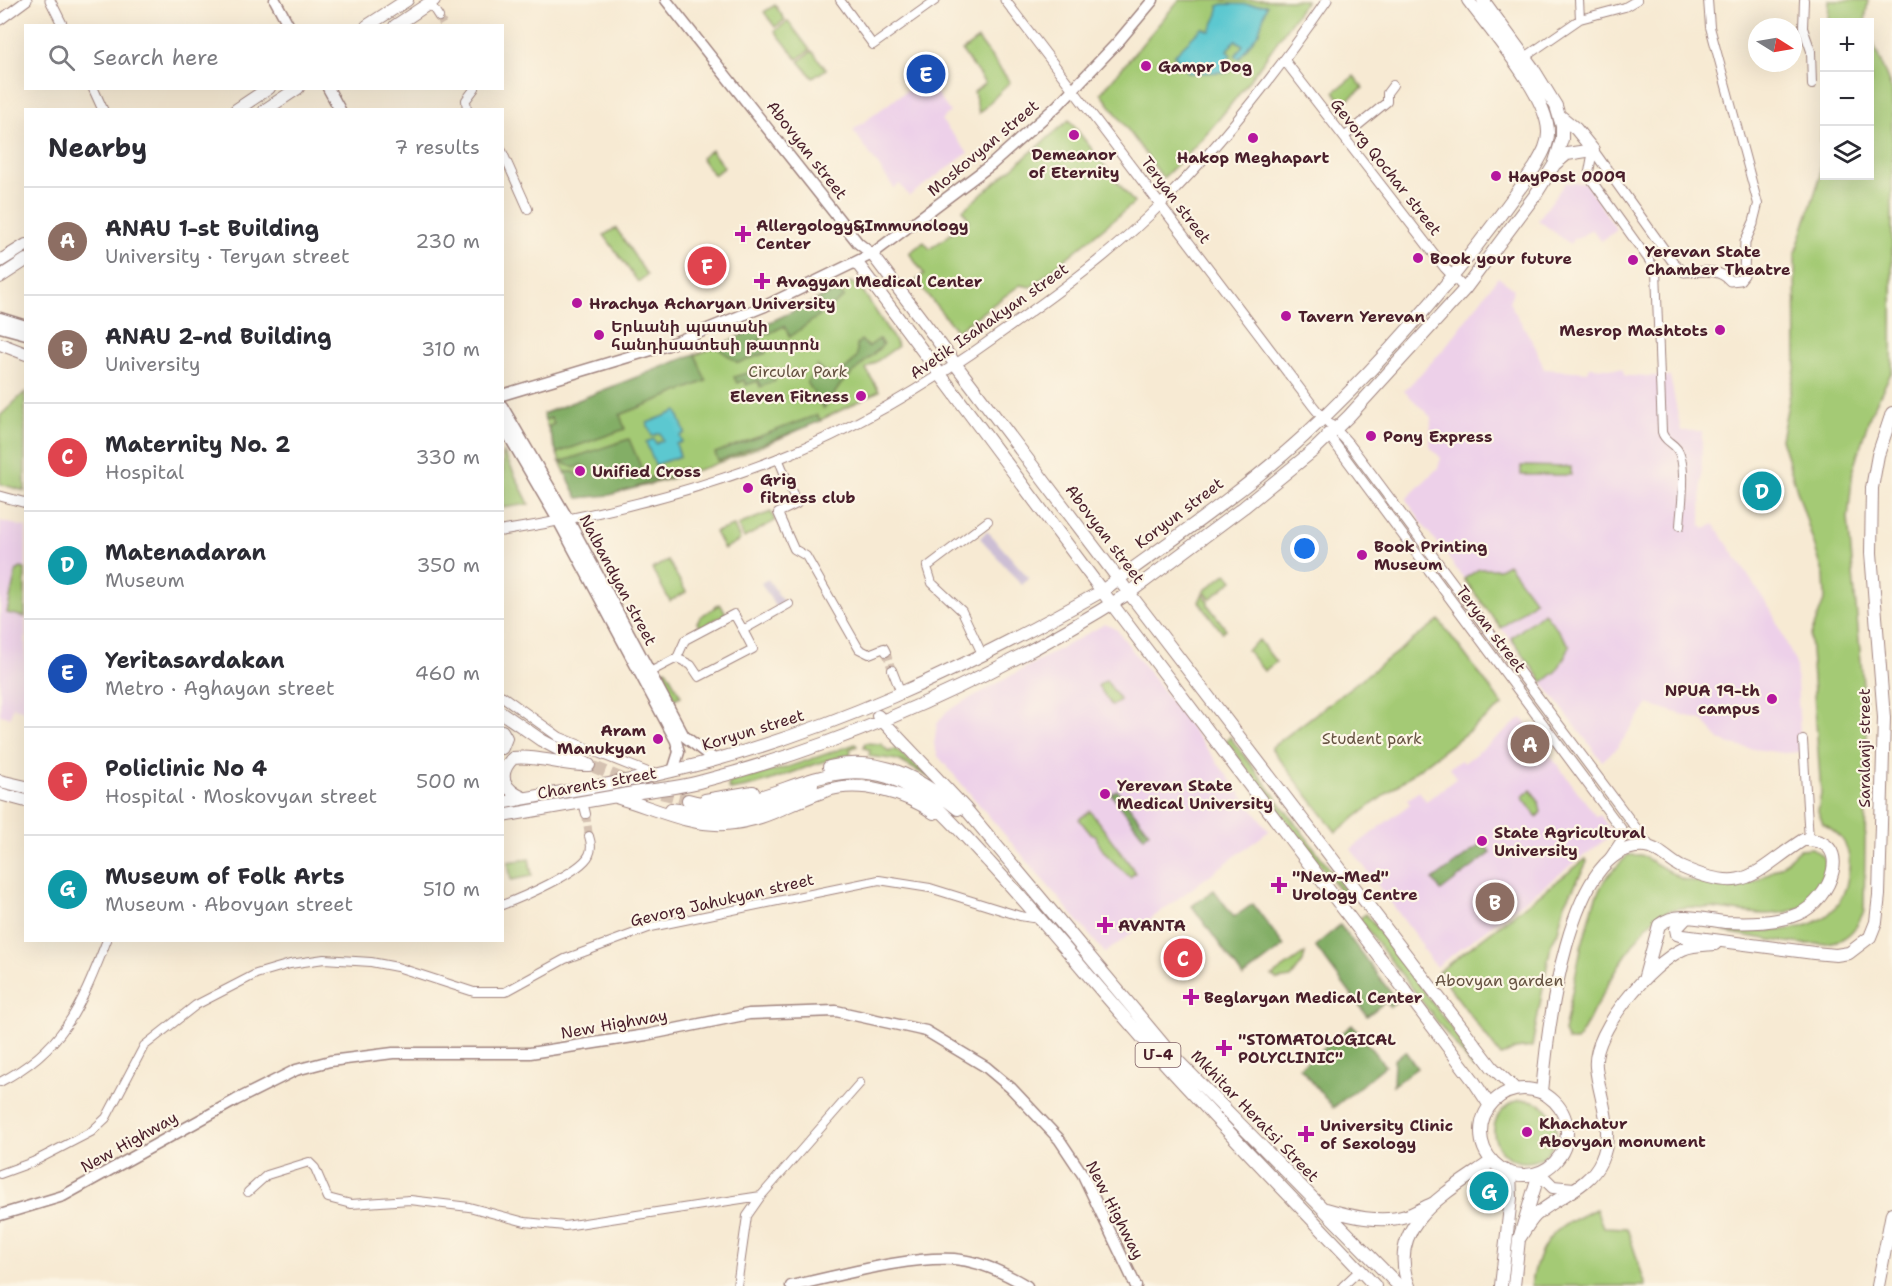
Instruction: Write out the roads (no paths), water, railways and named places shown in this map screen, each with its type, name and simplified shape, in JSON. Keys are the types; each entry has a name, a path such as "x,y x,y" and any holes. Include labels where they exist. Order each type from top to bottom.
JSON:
{"main road":[{"path":"275,0 288,24"},
{"path":"280,0 293,24"},
{"path":"370,24 407,0"},
{"name":"Abovyan street","path":"666,0 858,243 872,254 958,364 1128,593 1364,902 1491,1067 1515,1089"},
{"name":"Moskovyan street","path":"504,394 668,345 765,306 872,254 992,164 1073,90 1153,0"},
{"name":"Koryun street","path":"673,771 800,733 869,707 983,656 1102,591 1233,493 1322,418 1453,276 1535,167 1545,149 1548,133 1545,113 1536,96 1468,0"},
{"path":"1483,0 1547,89 1560,116 1576,129 1593,150"},
{"path":"398,24 432,1"},
{"path":"239,108 266,90"},
{"path":"268,108 295,90"},
{"path":"323,90 333,108"},
{"path":"329,90 339,108"},
{"name":"Koryun street","path":"696,783 802,751 884,722 989,672 1112,604 1244,507 1333,432 1465,289 1554,165 1562,139 1560,116"},
{"path":"1554,165 1567,154 1593,150"},
{"path":"1479,243 1484,252 1492,253"},
{"path":"0,261 24,246"},
{"path":"0,277 24,262"},
{"path":"857,263 940,377 1473,1080 1490,1106"},
{"path":"0,318 24,325"},
{"path":"0,327 24,333"},
{"path":"0,344 24,353"},
{"path":"0,354 24,359"},
{"name":"Nalbandyan street","path":"504,410 684,736 715,760"},
{"name":"Saralanji street","path":"1728,942 1836,955 1859,947 1870,937 1876,922 1884,718 1871,554 1872,488 1878,455 1892,413"},
{"name":"Nalbandyan street","path":"504,427 564,520 676,741 679,752 673,771"},
{"path":"869,707 978,824"},
{"path":"504,714 541,740 591,766 573,766 525,757 513,758 504,770"},
{"path":"963,834 934,804 906,785 887,777 837,772 737,803 707,805 688,800 706,800 753,791 837,765 868,764 907,773 978,824"},
{"name":"Charents street","path":"504,803 673,771"},
{"path":"652,808 715,815 757,810 837,772"},
{"path":"0,781 24,787"},
{"path":"504,783 513,794 524,798"},
{"name":"Charents street","path":"504,816 584,808 615,796 696,783"},
{"path":"615,796 698,822 729,824 780,812 826,790 861,787 906,798 927,808 963,834"},
{"path":"0,794 24,800"},
{"name":"Mkhitar Heratsi Street","path":"978,824 1164,1046 1400,1286"},
{"name":"Mkhitar Heratsi Street","path":"963,834 1041,919 1162,1059 1375,1286"},
{"path":"1542,1092 1550,1029 1574,918 1594,875 1610,856 1630,847 1650,847 1679,866 1726,881 1757,875 1803,840 1820,842 1829,848 1834,858 1829,884 1808,910 1784,919 1751,922 1687,916 1674,917 1659,925 1644,980"},
{"path":"1348,915 1364,902"},
{"path":"1687,916 1679,922 1676,929 1677,934 1728,942"},
{"path":"1519,1239 1535,1216 1574,1189 1596,1170 1608,1142 1607,1121 1596,1065 1597,1047 1606,1030 1644,980 1684,948 1728,942"},
{"name":"New Highway","path":"0,1215 63,1196 236,1100 297,1070 330,1061 393,1053 530,1053 646,1035 749,1014 836,1011 926,1030 986,1067 1011,1088 1059,1139 1083,1175 1136,1286"},
{"path":"1515,1089 1542,1092 1561,1108 1568,1131 1561,1155 1554,1164 1539,1173 1510,1173 1492,1161 1481,1137 1482,1121 1490,1106 1504,1094 1515,1089"},
{"path":"1323,1209 1347,1215 1388,1218 1405,1216 1432,1204 1492,1161"},
{"path":"1502,1286 1511,1198 1510,1173"},
{"path":"1539,1173 1552,1187 1574,1189"},
{"path":"1514,1286 1519,1239 1539,1173"},
{"path":"1408,1286 1404,1271 1408,1232 1432,1204"},
{"path":"1878,1286 1892,1213"},
{"path":"1871,1286 1884,1255"},
{"path":"1494,1286 1496,1273 1504,1256"},
{"path":"791,1286 897,1265 955,1259 982,1265 1008,1275 1027,1286"}],"street":[{"path":"0,20 27,0"},
{"path":"50,0 62,24"},
{"path":"840,0 873,45 936,0"},
{"name":"Teryan street","path":"1005,0 1650,847"},
{"name":"Avetik Isahakyan street","path":"504,531 564,520 675,493 778,458 832,434 940,377 1074,281 1161,205 1230,129 1285,61 1327,0"},
{"path":"1579,0 1580,19"},
{"path":"1525,57 1580,19 1625,7 1637,0"},
{"path":"1593,150 1673,262 1684,272 1712,271 1720,273 1730,281 1740,280 1744,275 1745,242 1758,204 1710,27 1708,0"},
{"path":"1804,0 1803,28 1809,41 1812,85"},
{"path":"432,1 439,17"},
{"name":"Gevorg Qochar street","path":"1285,61 1465,289"},
{"path":"1344,136 1387,102 1387,93 1393,85"},
{"path":"94,90 102,108"},
{"path":"466,108 466,100 474,90"},
{"path":"1593,150 1589,172 1592,182 1656,270 1658,373 1662,432 1664,438 1677,448 1683,462 1680,525"},
{"path":"504,155 528,209"},
{"name":"Teryan street","path":"1333,432 1622,830 1622,839 1610,856"},
{"path":"778,458 796,504 778,513 794,549 806,556 859,649 869,654 884,648 886,651"},
{"path":"0,496 24,502"},
{"path":"983,656 962,611 932,583 927,567 988,521"},
{"path":"743,630 789,604"},
{"path":"650,672 677,658 685,640 734,614 753,649 699,677 691,665 677,658"},
{"path":"892,670 901,693"},
{"path":"504,697 559,737 654,775"},
{"path":"1803,740 1809,840"},
{"path":"504,904 542,889 586,859 591,847 590,836"},
{"name":"Gevorg Jahukyan street","path":"0,1174 33,1162 90,1132 106,1118 144,1046 196,1005 256,974 290,964 324,959 371,962 397,967 474,992 506,992 565,959 651,927 879,880 930,888 1020,916 1041,919"},
{"path":"0,1082 51,1048 80,1002 106,942"},
{"path":"737,1286 747,1216 761,1196 860,1083"},
{"path":"248,1192 267,1175 309,1162 315,1168 328,1198 351,1203 410,1200 469,1207 525,1222 565,1226 761,1196"},
{"path":"1343,1286 1360,1270"}],"water":[{"path":"1223,4 1267,5 1259,32 1239,59 1235,56 1243,45 1235,40 1227,51 1231,55 1227,61 1233,66 1228,72 1189,73 1174,55 1202,28 1210,31 1218,14 1218,6"},
{"path":"677,411 685,433 680,436 682,442 676,444 680,456 655,465 646,442 654,439 656,444 663,440 660,433 652,436 647,423"}],"tunnel":[{"path":"439,17 443,24"},
{"path":"886,652 892,670"},
{"path":"594,767 649,790 688,800"},
{"path":"586,814 589,836"}],"place":[{"name":"Gampr Dog","path":"1146,66"},
{"name":"Yeritasardakan","path":"926,74"},
{"name":"Demeanor of Eternity","path":"1074,135"},
{"name":"Hakop Meghapart","path":"1253,138"},
{"name":"HayPost 0009","path":"1496,176"},
{"name":"Allergology&Immunology Center","path":"743,234"},
{"name":"Book your future","path":"1418,258"},
{"name":"Yerevan State Chamber Theatre","path":"1633,260"},
{"name":"Policlinic No 4","path":"707,266"},
{"name":"Avagyan Medical Center","path":"762,281"},
{"name":"Hrachya Acharyan University","path":"577,303"},
{"name":"Tavern Yerevan","path":"1286,316"},
{"name":"Mesrop Mashtots","path":"1720,330"},
{"name":"Երևանի պատանի հանդիսատեսի թատրոն","path":"599,335"},
{"name":"Eleven Fitness","path":"861,396"},
{"name":"Pony Express","path":"1371,436"},
{"name":"Unified Cross","path":"580,471"},
{"name":"Grig fitness club","path":"748,488"},
{"name":"Matenadaran","path":"1762,491"},
{"name":"Book Printing Museum","path":"1362,555"},
{"name":"NPUA 19-th campus","path":"1772,699"},
{"name":"Aram Manukyan","path":"658,739"},
{"name":"ANAU 1-st Building","path":"1530,744"},
{"name":"Yerevan State Medical University","path":"1105,794"},
{"name":"State Agricultural University","path":"1482,841"},
{"name":"\"New-Med\" Urology Centre","path":"1279,885"},
{"name":"ANAU 2-nd Building","path":"1495,902"},
{"name":"AVANTA","path":"1105,925"},
{"name":"Maternity No. 2","path":"1183,958"},
{"name":"Beglaryan Medical Center","path":"1191,997"},
{"name":"\"STOMATOLOGICAL POLYCLINIC\"","path":"1224,1048"},
{"name":"Khachatur Abovyan monument","path":"1527,1132"},
{"name":"University Clinic of Sexology","path":"1306,1134"},
{"name":"Museum of Folk Arts","path":"1489,1191"}],"park label":[{"name":"Circular Park","path":"798,371"},
{"name":"Student park","path":"1372,738"},
{"name":"Abovyan garden","path":"1499,980"}]}
